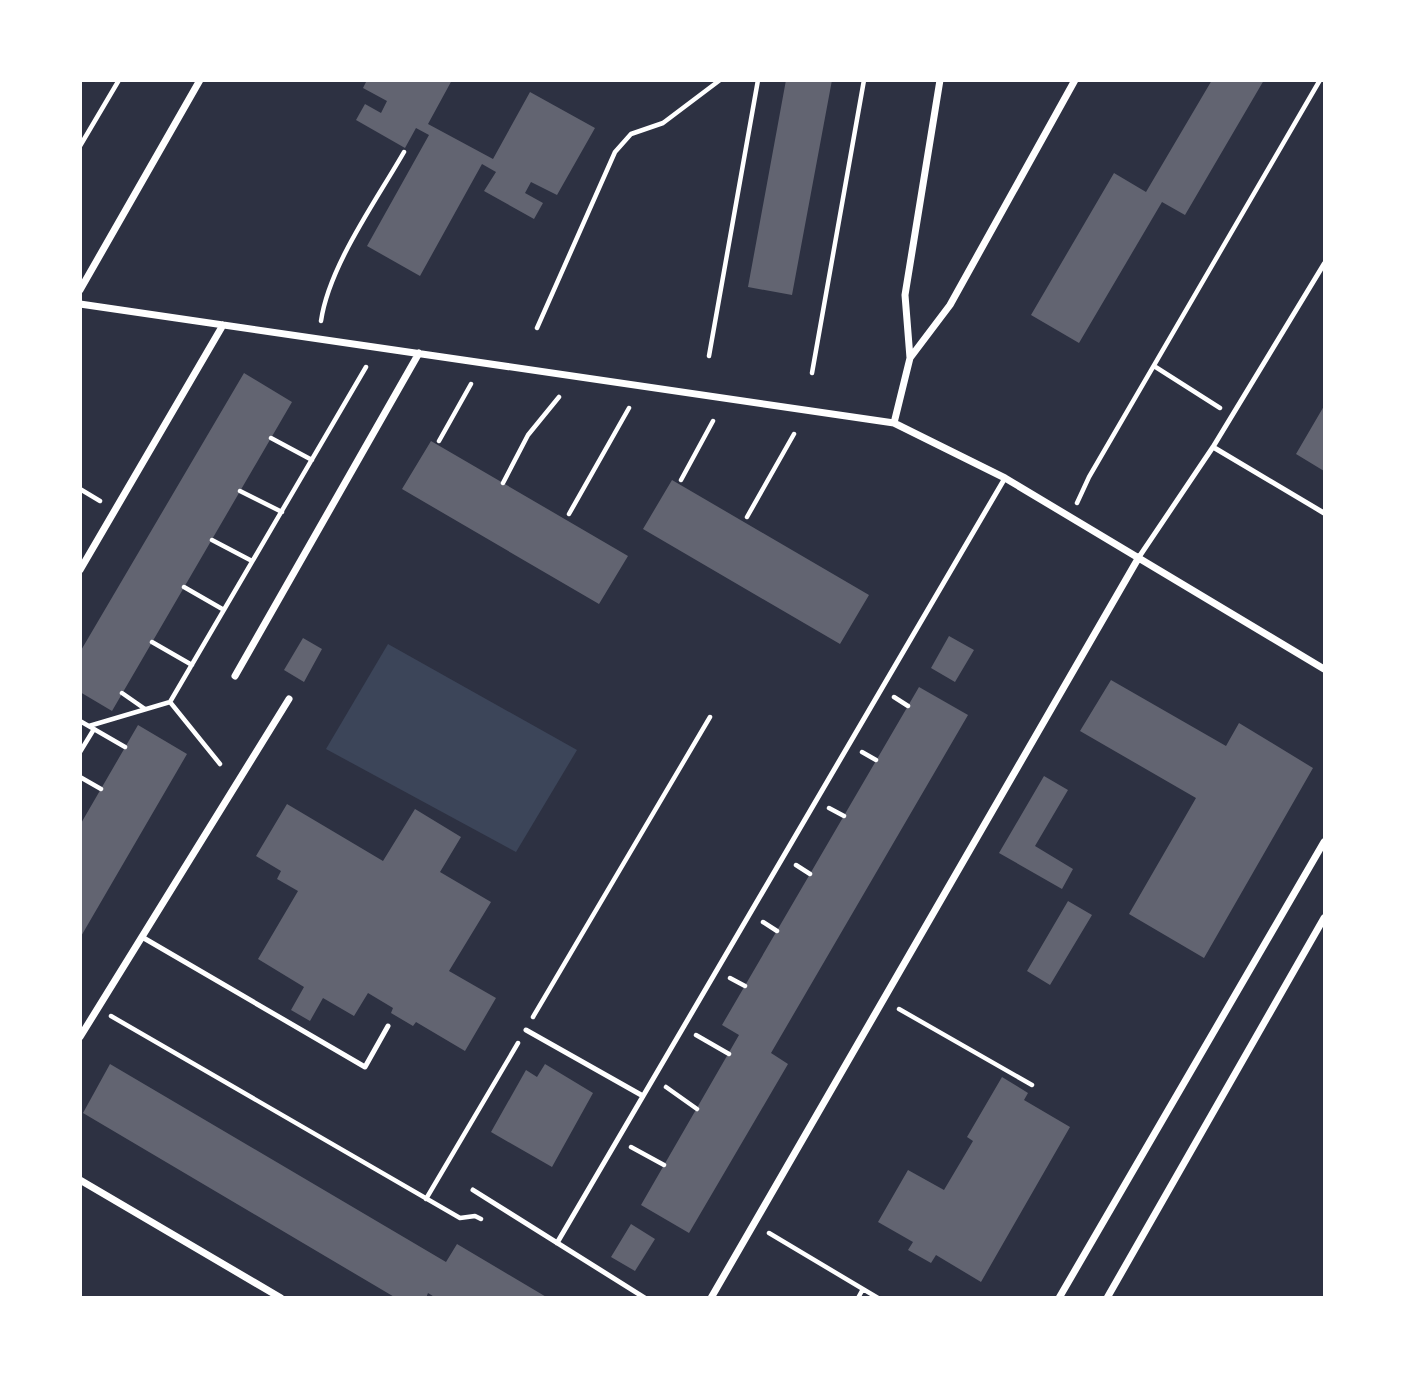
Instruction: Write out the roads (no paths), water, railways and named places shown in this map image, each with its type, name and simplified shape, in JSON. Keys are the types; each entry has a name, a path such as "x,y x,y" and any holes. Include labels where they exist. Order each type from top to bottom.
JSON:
{"street":[{"path":"80,290 200,80"},
{"path":"894,423 910,358 905,295 940,80"},
{"path":"910,358 950,305 1075,80"},
{"path":"80,304 894,423 1005,478 1325,670"},
{"path":"80,570 223,325"},
{"path":"235,676 419,353"},
{"path":"711,1297 1139,557"},
{"path":"80,1038 289,699"},
{"path":"1059,1297 1325,842"},
{"path":"1107,1297 1325,918"},
{"path":"80,1180 281,1297"}],"lane":[{"path":"1139,557 1233,416 1325,264"},
{"path":"1213,447 1325,513"},
{"path":"557,1243 1005,478"},
{"path":"142,937 365,1067 388,1026"},
{"path":"526,1030 643,1096"},
{"path":"473,1190 645,1297"}]}
